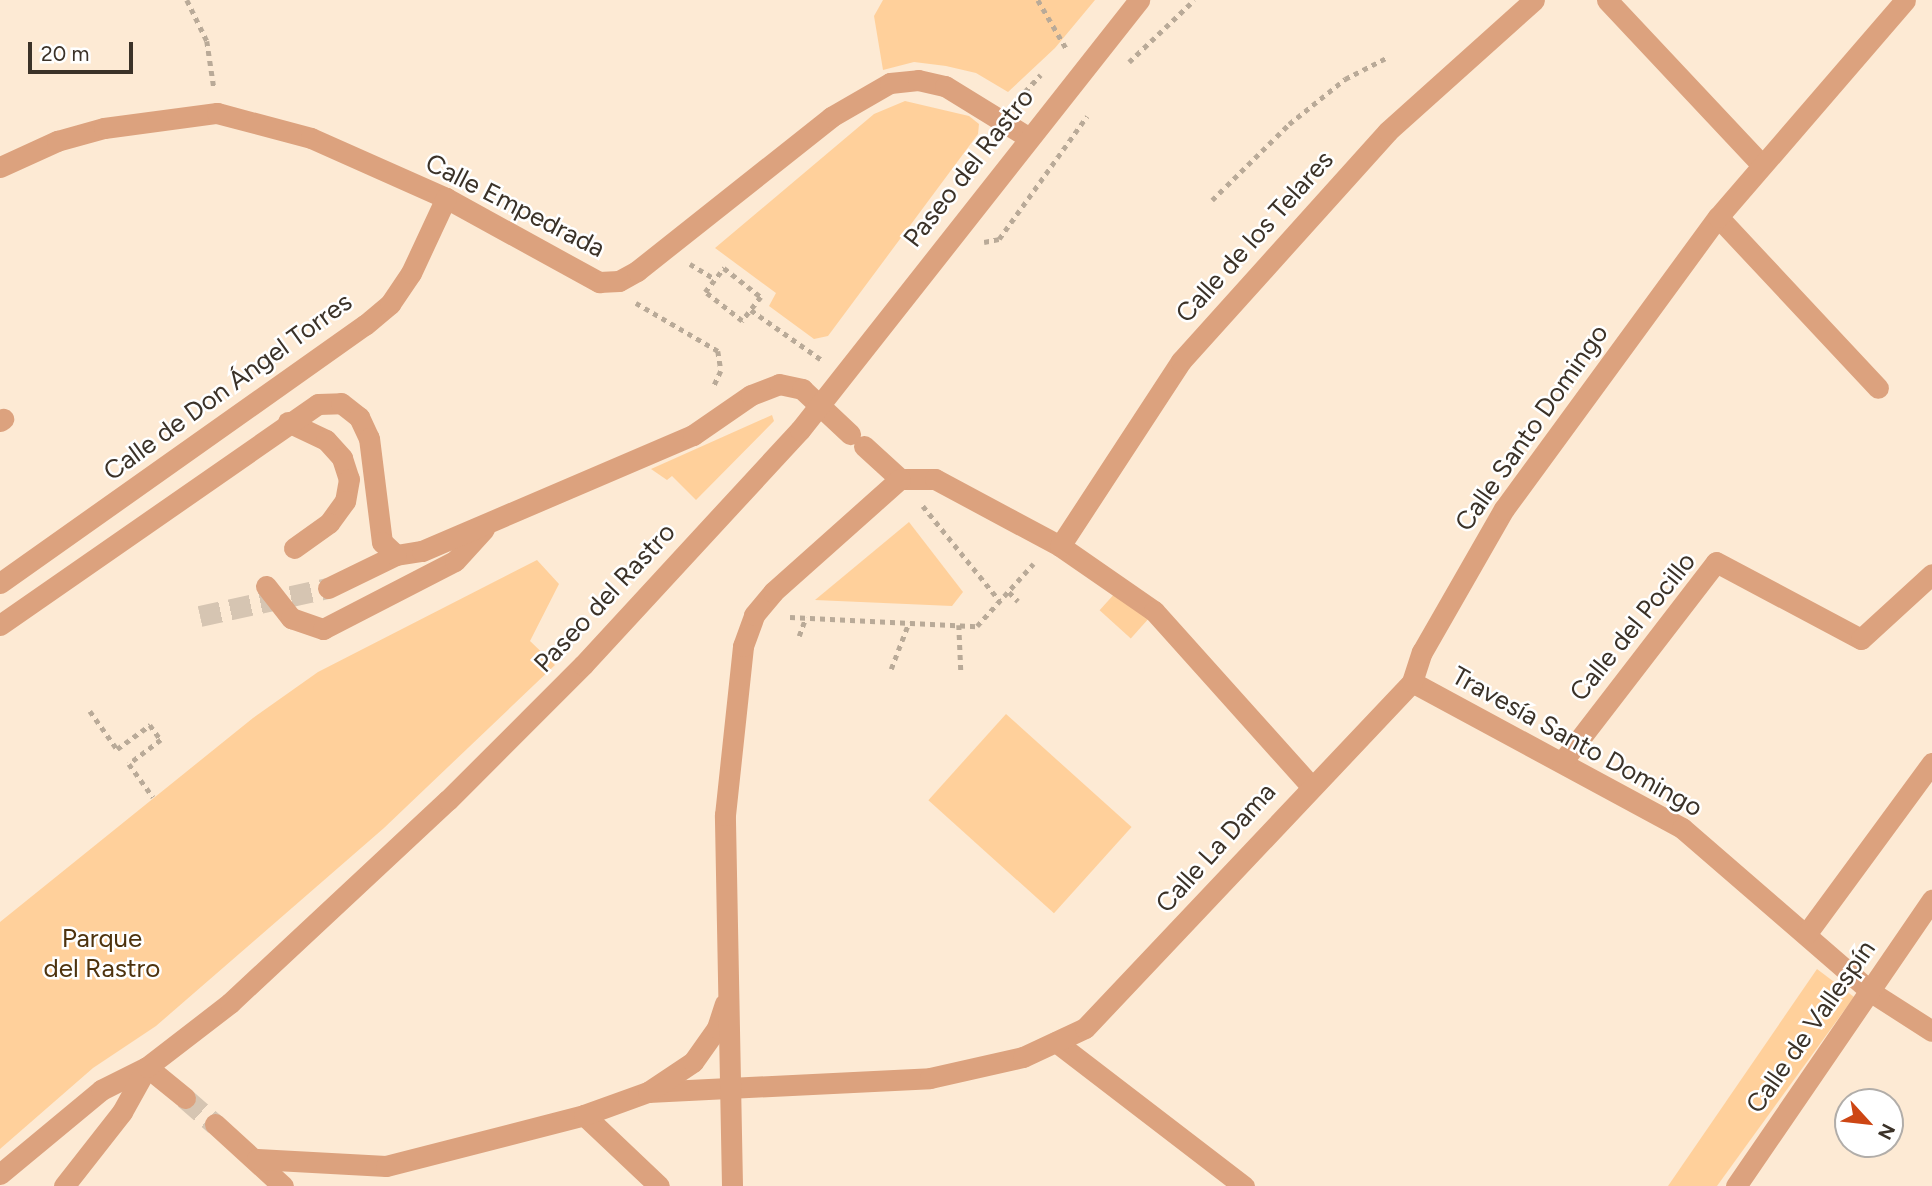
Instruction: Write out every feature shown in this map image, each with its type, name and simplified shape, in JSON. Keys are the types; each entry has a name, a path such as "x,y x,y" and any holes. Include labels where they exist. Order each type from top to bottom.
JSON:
{"street":[{"name":"Paseo del Rastro","path":"64,1186 122,1112 147,1067 230,1003 448,800 583,665 822,405 1028,136 1139,0"},
{"name":"Calle de los Telares","path":"1060,546 1181,361 1388,131 1534,0"},
{"path":"1607,0 1762,165"},
{"name":"Calle Santo Domingo","path":"1412,682 1422,652 1504,509 1717,218 1905,0"},
{"name":"Calle Empedrada","path":"0,167 57,141 104,128 217,113 311,138 446,198 599,282 619,281 637,271 831,117 891,83 918,80 945,86 1028,136"},
{"name":"Calle de Don Ángel Torres","path":"0,583 390,304 411,273 446,198"},
{"path":"1717,218 1878,388"},
{"path":"328,588 396,555 422,551 693,435 751,395 779,384 802,389 900,479"},
{"path":"0,625 288,422 318,404 341,403 359,417 369,438 382,542 396,555"},
{"path":"288,422 326,440 342,458 349,479 345,501 329,523 294,548"},
{"path":"732,1186 737,1091 730,990 725,815 743,646 754,615 773,592 900,479 935,479 1060,546 1154,611 1311,786"},
{"path":"266,586 291,618 323,629 455,561 490,523"},
{"name":"Calle del Pocillo","path":"1562,762 1716,562 1861,639 1932,574"},
{"name":"Travesía Santo Domingo","path":"1412,682 1682,828 1807,933 1871,992 1932,1031"},
{"name":"Calle La Dama","path":"648,1093 737,1091 930,1078 1023,1057 1056,1042 1094,1020 1311,786 1412,682"},
{"path":"1807,933 1932,763"},
{"name":"Calle de Vallespín","path":"1736,1186 1932,900"},
{"path":"257,1159 386,1166 584,1115 648,1093 693,1062 717,1028 730,990"},
{"path":"1056,1042 1244,1186"},
{"path":"0,1174 102,1090 147,1067 185,1098"},
{"path":"584,1115 659,1186"},
{"path":"215,1124 257,1159 283,1186"}],"path":[{"path":"187,0 207,41 217,113"},
{"path":"1038,0 1066,48 1058,56"},
{"path":"1119,71 1194,0"},
{"path":"1212,200 1289,124 1345,79 1388,57"},
{"path":"1000,117 1050,65"},
{"path":"939,251 999,239 1095,105"},
{"path":"724,268 761,298 751,310 742,321 705,292 724,268"},
{"path":"599,282 718,351 721,371 693,435"},
{"path":"751,310 846,374"},
{"path":"900,479 1000,601"},
{"path":"754,615 977,626 1042,559"},
{"path":"1009,592 1018,601"},
{"path":"799,636 806,617"},
{"path":"891,669 909,622"},
{"path":"960,625 961,670"},
{"path":"90,711 117,749 150,725 162,740 129,764 153,797"}],"green space":[{"path":"883,0 1095,0 1055,48 1008,92 976,73 946,66 914,62 883,70 874,16"},
{"path":"905,101 969,116 979,124 978,134 828,336 814,339 769,306 776,293 715,248 874,114"},
{"path":"772,415 774,421 696,500 672,476 667,480 651,469"},
{"path":"909,522 963,592 952,606 815,600"},
{"name":"Parque del Rastro","path":"537,560 559,584 530,641 555,665 384,828 156,1026 93,1068 0,1149 0,922 253,718 318,672"},
{"path":"1117,591 1148,619 1131,638 1100,610"},
{"path":"1006,714 1132,827 1054,913 928,800"},
{"path":"1817,969 1854,997 1717,1186 1668,1186"}],"tunnel":[{"path":"200,616 328,588"},
{"path":"185,1098 215,1124"}]}
